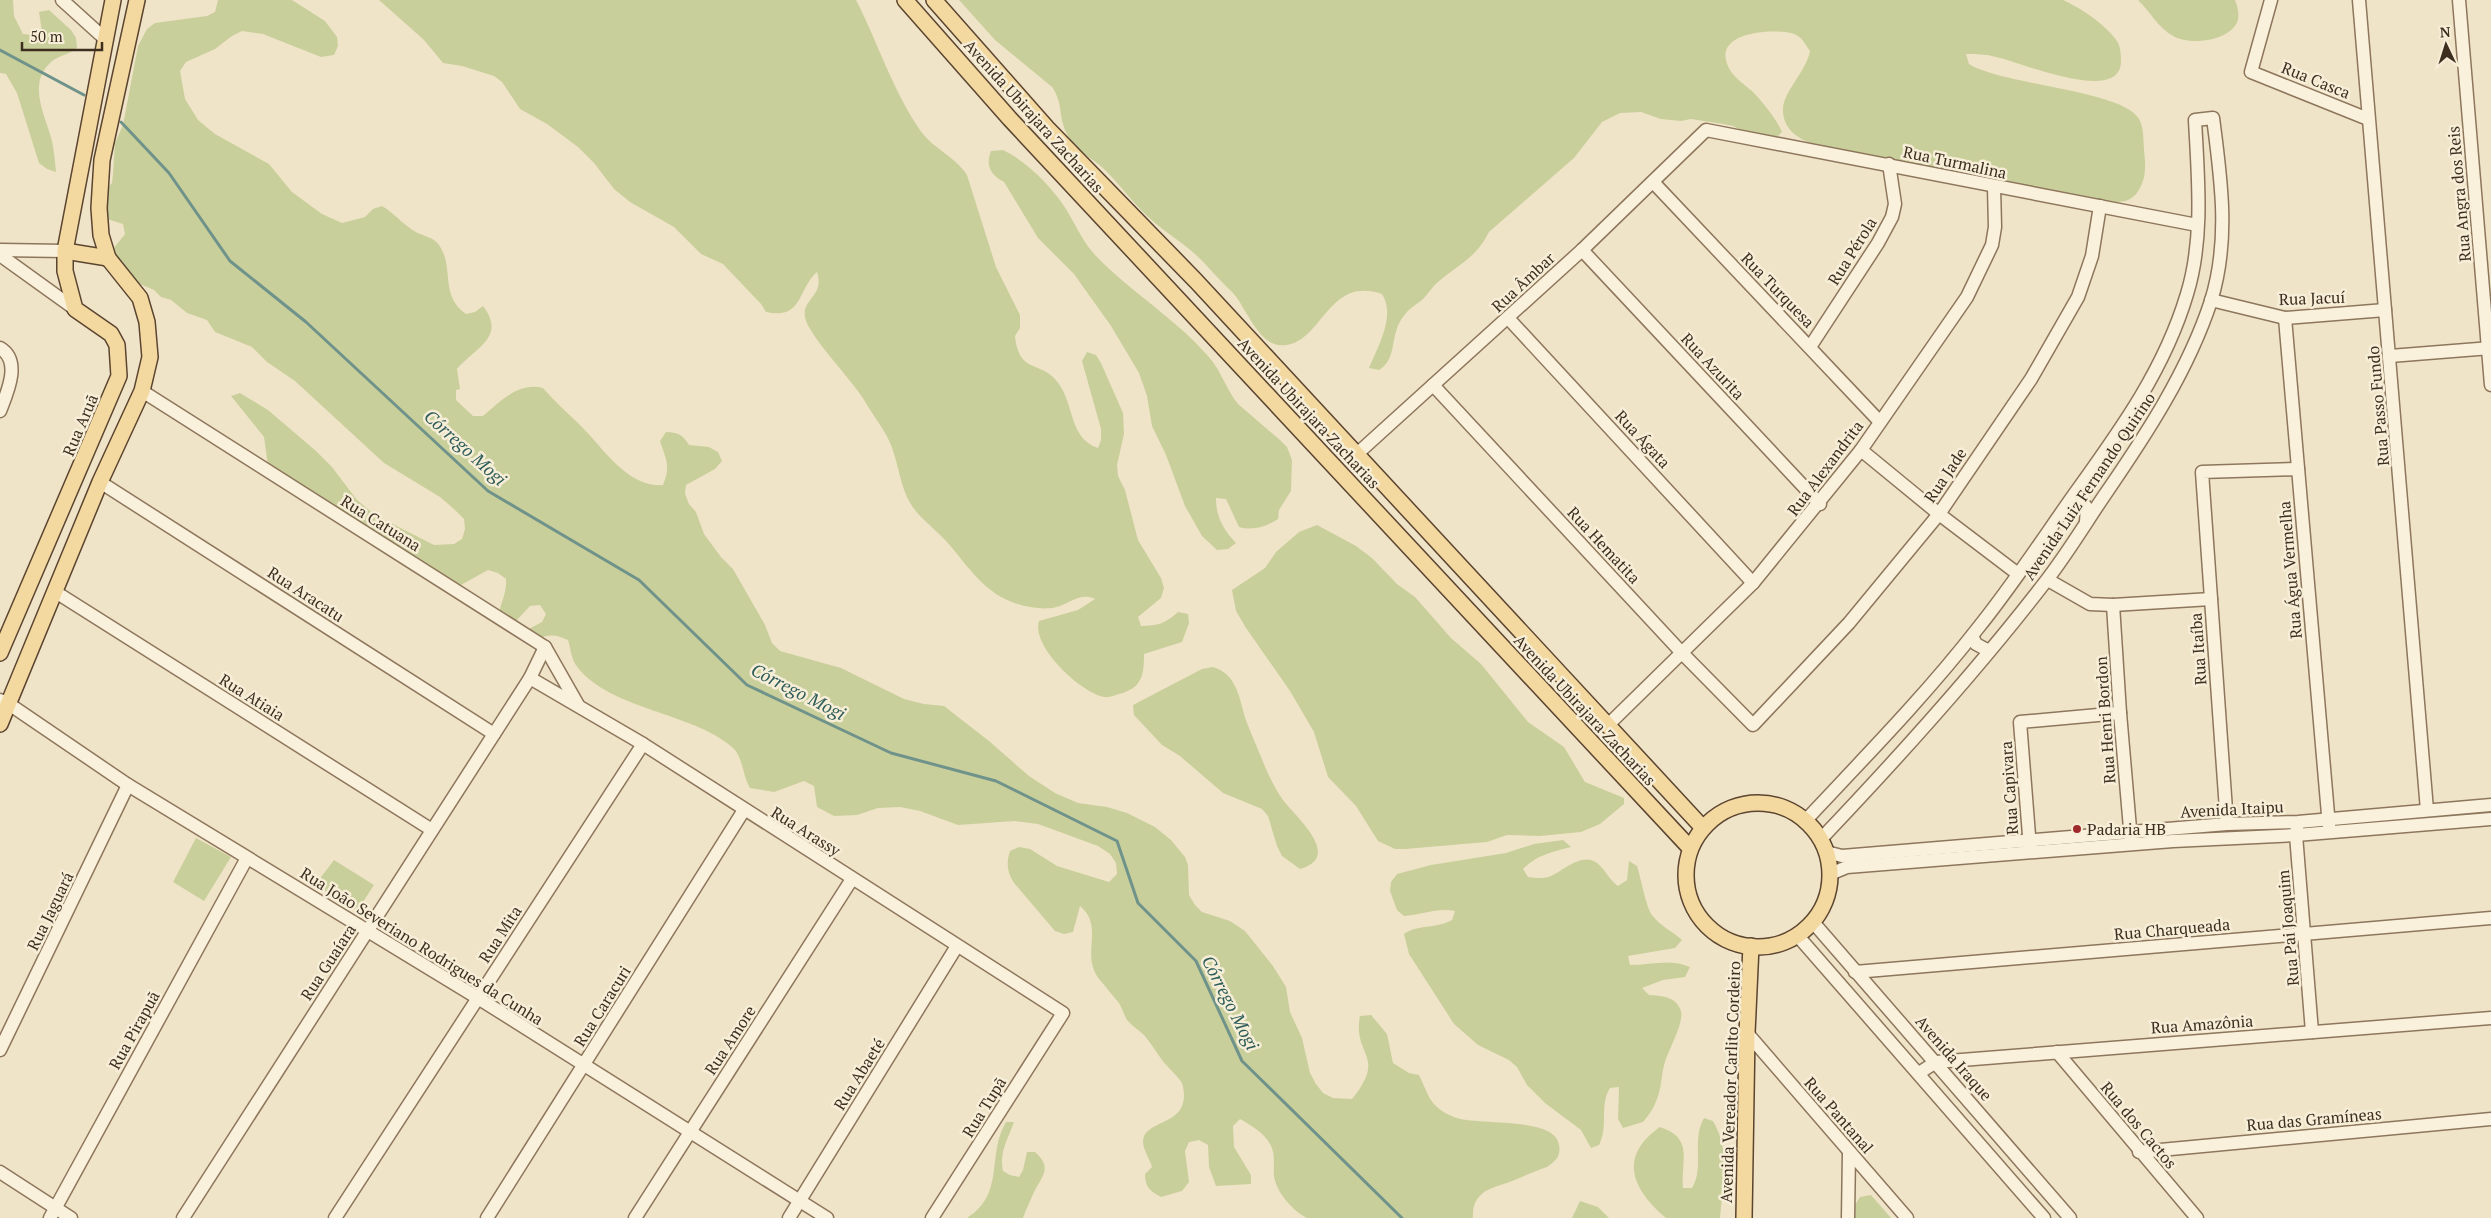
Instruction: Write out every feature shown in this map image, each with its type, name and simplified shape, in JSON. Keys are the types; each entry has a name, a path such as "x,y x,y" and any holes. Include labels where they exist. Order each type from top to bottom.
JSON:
{"main road":[{"path":"75,309 65,271 65,251 104,38 113,0"},
{"path":"0,724 4,702 142,391 150,357 147,322 140,298 108,258 100,235 99,208 102,160 137,0"},
{"name":"Avenida Ubirajara Zacharias","path":"905,0 1017,126 1690,848"},
{"name":"Avenida Ubirajara Zacharias","path":"934,0 1047,128 1196,281 1358,453 1703,828"},
{"path":"65,251 108,258"},
{"name":"Rua Aruã","path":"0,653 56,527 119,376 117,345 111,334 75,309"},
{"path":"56,527 77,536"},
{"path":"1753,803 1781,807 1805,821 1823,846 1830,874 1828,889 1822,907 1812,921 1797,935 1783,942 1752,946 1736,943 1722,937 1698,916 1686,887 1686,871 1690,848 1703,828 1717,815 1734,807 1753,803"},
{"name":"Avenida Vereador Carlito Cordeiro","path":"1744,1218 1747,1033 1752,946"}],"street":[{"path":"62,0 104,38"},
{"name":"Rua Casca","path":"2271,0 2251,72 2368,119"},
{"name":"Rua Passo Fundo","path":"2359,0 2427,810"},
{"name":"Rua Angra dos Reis","path":"2459,0 2490,348 2491,385"},
{"name":"Avenida Luiz Fernando Quirino","path":"1805,821 1893,728 1972,636 2123,426 2169,348 2188,292 2197,246 2198,175 2195,120 2214,118 2223,224 2222,248 2211,300 2172,390 2136,450 2048,580 1910,746 1823,846"},
{"name":"Rua Âmbar","path":"1358,453 1582,250 1706,130"},
{"name":"Rua Turmalina","path":"1706,130 1890,164 1994,187 2197,225"},
{"name":"Rua Pérola","path":"1810,347 1878,243 1892,217 1896,204 1890,164"},
{"name":"Rua Turquesa","path":"1653,182 1880,422"},
{"name":"Rua Alexandrita","path":"1608,725 1753,583 1820,504 1861,450 1971,288 1992,245 1995,227 1994,187"},
{"name":"Rua Jade","path":"1754,725 1848,623 1939,514 2031,379 2078,297 2092,256 2100,206"},
{"path":"0,250 65,251"},
{"name":"Rua Azurita","path":"1582,250 1820,504"},
{"name":"Rua Aruã","path":"0,255 75,309"},
{"name":"Rua Jacuí","path":"2211,300 2285,318 2385,310"},
{"name":"Rua Ágata","path":"1508,318 1753,583"},
{"name":"Rua Água Vermelha","path":"2285,318 2330,832"},
{"path":"0,348 11,360 12,373 10,386 0,411"},
{"path":"2390,356 2490,348"},
{"name":"Rua Hematita","path":"1433,385 1682,653 1754,725"},
{"name":"Rua Catuana","path":"142,391 545,647 578,705"},
{"path":"1861,450 1939,514 2018,574"},
{"name":"Rua Itaíba","path":"2227,824 2202,472 2298,469"},
{"name":"Rua Aracatu","path":"100,482 494,734"},
{"path":"2070,500 2083,503 2087,508 2086,522"},
{"path":"2048,580 2090,604 2113,606 2211,599"},
{"name":"Rua Atiaia","path":"54,591 432,830"},
{"name":"Rua Henri Bordon","path":"2113,606 2130,838"},
{"path":"1972,636 1976,644 1989,651"},
{"name":"Rua Guaíara","path":"183,1218 530,678 545,647"},
{"name":"Rua Arassy","path":"530,678 643,744 1062,1013"},
{"name":"Rua João Severiano Rodrigues da Cunha","path":"4,702 128,785 478,998 827,1218"},
{"name":"Rua Capivara","path":"2030,853 2020,722 2120,713"},
{"name":"Rua Mita","path":"335,1218 643,744"},
{"name":"Rua Jaguará","path":"0,1050 128,785"},
{"name":"Avenida Itaipu","path":"1830,874 1847,867 2030,853 2227,824 2298,822 2491,805"},
{"name":"Rua Caracuri","path":"487,1218 744,810"},
{"name":"Avenida Itaipu","path":"1823,846 1842,856 2029,840 2296,836 2491,818"},
{"name":"Rua Pai Joaquim","path":"2298,822 2296,836 2312,1032"},
{"name":"Rua Pirapuã","path":"52,1213 247,858"},
{"name":"Rua Amore","path":"635,1218 852,879"},
{"name":"Rua Charqueada","path":"1855,972 2491,918"},
{"name":"Avenida Iraque","path":"1812,921 2070,1218"},
{"path":"1797,935 2044,1218"},
{"name":"Rua Abaeté","path":"789,1218 958,946"},
{"name":"Rua Tupã","path":"932,1218 1062,1013"},
{"name":"Rua Amazônia","path":"1919,1073 1936,1062 2491,1018"},
{"name":"Rua Pantanal","path":"1747,1033 1907,1218"},
{"name":"Rua dos Cactos","path":"2057,1052 2139,1152 2197,1218"},
{"name":"Rua das Gramíneas","path":"2139,1152 2491,1119"},
{"path":"1848,1218 1849,1152"},
{"path":"0,1172 52,1213 71,1218"}],"green space":[{"path":"0,0 13,0 14,16 23,34 32,35 42,31 39,12 49,10 71,30 76,38 77,48 50,63 43,71 40,81 40,101 52,141 56,172 47,169 39,163 17,93 6,74 0,73"},
{"path":"218,0 292,0 325,21 337,37 338,46 334,55 321,57 263,34 242,31 215,49 186,62 180,71 185,99 198,120 215,134 269,164 292,192 322,214 342,223 365,217 373,209 382,206 417,233 431,238 439,245 444,254 450,290 458,307 466,314 475,312 483,306 490,317 492,326 486,341 457,369 460,389 456,390 456,400 473,416 483,416 503,399 518,390 534,387 543,388 608,456 628,474 650,484 663,485 667,472 667,463 660,441 666,432 680,435 689,445 709,447 718,452 722,461 715,469 686,485 685,494 689,504 696,512 704,534 721,557 733,569 765,625 772,643 780,651 841,668 904,699 944,706 989,741 1029,776 1055,793 1078,803 1107,807 1127,813 1155,827 1171,840 1185,857 1188,865 1189,895 1195,905 1202,912 1230,921 1245,931 1273,966 1286,987 1290,1012 1302,1038 1310,1073 1323,1093 1333,1098 1352,1099 1362,1084 1367,1073 1368,1064 1360,1040 1360,1016 1371,1015 1387,1034 1393,1063 1409,1073 1419,1075 1431,1100 1439,1109 1464,1120 1530,1126 1544,1130 1554,1136 1559,1145 1559,1152 1555,1160 1547,1167 1487,1190 1475,1203 1473,1218 1307,1218 1291,1206 1278,1188 1274,1176 1273,1152 1267,1140 1257,1130 1240,1119 1233,1126 1234,1147 1251,1175 1251,1184 1216,1186 1209,1167 1208,1145 1199,1140 1189,1142 1185,1151 1189,1182 1182,1191 1161,1197 1151,1191 1146,1182 1145,1174 1152,1167 1143,1142 1145,1135 1150,1129 1171,1118 1183,1105 1182,1083 1144,1035 1127,1020 1119,1003 1099,979 1094,970 1092,960 1092,932 1087,914 1080,906 1073,932 1064,934 1055,931 1014,883 1008,867 1010,851 1019,847 1030,849 1057,866 1109,882 1117,874 1116,863 1110,854 1098,846 1038,824 1015,821 958,825 920,811 900,807 878,808 857,815 834,816 817,807 814,786 804,781 774,792 750,788 739,756 732,747 715,735 695,726 611,693 593,682 578,668 568,640 557,636 540,639 527,630 542,622 546,614 540,605 530,606 515,622 499,616 506,579 498,573 488,570 459,586 418,558 399,552 268,466 264,437 231,396 240,393 268,410 316,451 332,467 357,500 375,515 434,545 454,544 462,539 465,529 464,519 440,497 384,463 295,381 267,362 252,347 215,332 207,320 187,313 171,300 161,297 154,290 135,282 115,259 113,249 125,234 123,224 104,218 106,190 112,183 115,143 123,125 138,46 147,29 155,23 207,16 215,12"},
{"path":"379,0 856,0 910,115 925,137 962,168 967,175 996,267 1020,315 1020,328 1015,336 1017,349 1021,357 1032,366 1052,376 1059,384 1068,402 1077,429 1082,437 1098,448 1101,440 1101,429 1082,361 1087,352 1096,355 1101,363 1123,413 1124,434 1117,465 1118,476 1125,490 1138,540 1161,578 1164,588 1161,598 1138,617 1141,626 1147,626 1170,619 1178,612 1188,614 1189,623 1182,642 1144,654 1143,673 1135,687 1130,690 1104,697 1083,687 1060,666 1042,643 1039,621 1078,610 1095,599 1081,597 1054,608 1039,608 1024,606 1005,599 987,587 916,511 905,492 894,453 885,434 858,392 808,325 805,311 818,286 817,272 793,308 787,312 766,312 761,304 723,264 701,254 674,227 630,202 614,189 594,163 578,147 547,124 520,109 502,82 494,76 462,66 443,63 424,40"},
{"path":"959,0 2063,0 2093,18 2117,41 2120,49 2121,63 2116,75 2103,80 2086,81 2044,72 1981,54 1966,54 1969,64 2007,77 2087,94 2128,109 2139,119 2142,126 2145,172 2141,186 2135,195 2123,202 2107,202 1919,166 1907,161 1825,148 1812,144 1791,131 1785,121 1783,109 1784,102 1804,67 1810,51 1801,39 1794,34 1775,31 1751,34 1740,37 1731,43 1726,50 1726,60 1733,74 1753,92 1776,122 1782,132 1775,139 1754,137 1733,126 1691,119 1681,121 1661,119 1641,112 1620,113 1602,122 1574,158 1489,232 1473,254 1438,282 1423,299 1407,312 1396,331 1389,360 1379,370 1369,368 1381,341 1386,321 1386,303 1382,294 1363,291 1348,294 1336,303 1305,336 1293,343 1278,345 1271,342 1258,330 1232,292 1199,258 1148,217 1103,168 1072,142 1064,127 1058,100 1052,87 995,40"},
{"path":"2138,0 2235,0 2238,20 2230,31 2214,39 2196,41 2180,39 2168,33 2158,24"},
{"path":"1003,150 1020,160 1045,182 1064,206 1083,239 1097,257 1182,330 1213,361 1238,404 1287,447 1292,460 1291,491 1279,510 1278,519 1259,528 1239,527 1226,499 1216,498 1217,511 1221,522 1227,533 1236,543 1228,549 1217,550 1202,536 1185,506 1166,455 1152,426 1147,396 1139,373 1111,326 1074,274 1038,238 1004,182 990,170 989,156 991,151"},
{"path":"1317,525 1356,546 1372,558 1397,584 1415,597 1451,638 1481,664 1528,722 1564,747 1585,782 1624,798 1624,804 1600,824 1581,832 1540,836 1507,835 1487,842 1405,849 1395,849 1378,841 1356,806 1328,777 1314,732 1290,691 1236,611 1232,590 1265,568 1276,552 1299,532"},
{"path":"1213,667 1222,671 1233,682 1247,723 1272,781 1283,800 1313,837 1317,847 1317,856 1312,863 1300,869 1282,856 1268,816 1262,809 1223,793 1180,756 1162,745 1134,715 1133,705 1202,669"},
{"path":"196,838 231,857 204,901 173,882"},
{"path":"1563,840 1571,847 1545,855 1528,864 1523,869 1528,877 1548,877 1573,863 1591,860 1597,863 1618,886 1627,880 1629,861 1637,866 1652,915 1682,940 1675,948 1628,956 1630,965 1668,962 1690,967 1685,977 1663,980 1642,988 1649,995 1663,997 1676,1002 1681,1011 1676,1036 1665,1062 1659,1094 1653,1108 1643,1122 1623,1128 1618,1119 1619,1087 1610,1088 1605,1101 1602,1138 1599,1145 1591,1148 1581,1130 1545,1103 1527,1085 1517,1067 1509,1060 1478,1045 1454,1024 1409,954 1404,934 1415,929 1446,923 1452,920 1455,911 1436,911 1404,916 1397,910 1390,891 1391,882 1397,874 1431,865 1506,853 1534,844"},
{"path":"334,860 374,885 357,911 315,885"},
{"path":"1704,1118 1713,1121 1719,1132 1724,1156 1724,1181 1720,1218 1666,1218 1645,1196 1638,1185 1634,1173 1634,1162 1638,1150 1647,1138 1660,1127 1671,1132 1678,1137 1684,1151 1683,1188 1692,1188 1698,1171 1698,1135"},
{"path":"1006,1122 1014,1122 1003,1152 1003,1171 1019,1177 1023,1170 1027,1152 1035,1152 1044,1163 1043,1177 1034,1192 1023,1218 967,1218 979,1208 987,1197 994,1173 1000,1135"},
{"path":"1871,1195 1891,1218 1853,1218 1855,1205 1860,1197"},
{"path":"1580,1201 1598,1207 1609,1218 1572,1218"}],"waterway":[{"name":"Córrego Mogi","path":"0,50 84,95"},
{"name":"Córrego Mogi","path":"121,122 169,173 230,261 306,322 488,491 639,580 747,685 891,753 996,781 1117,841 1138,903 1196,961 1242,1061 1402,1218"}],"place":[{"name":"Padaria HB","path":"2077,829"}]}
